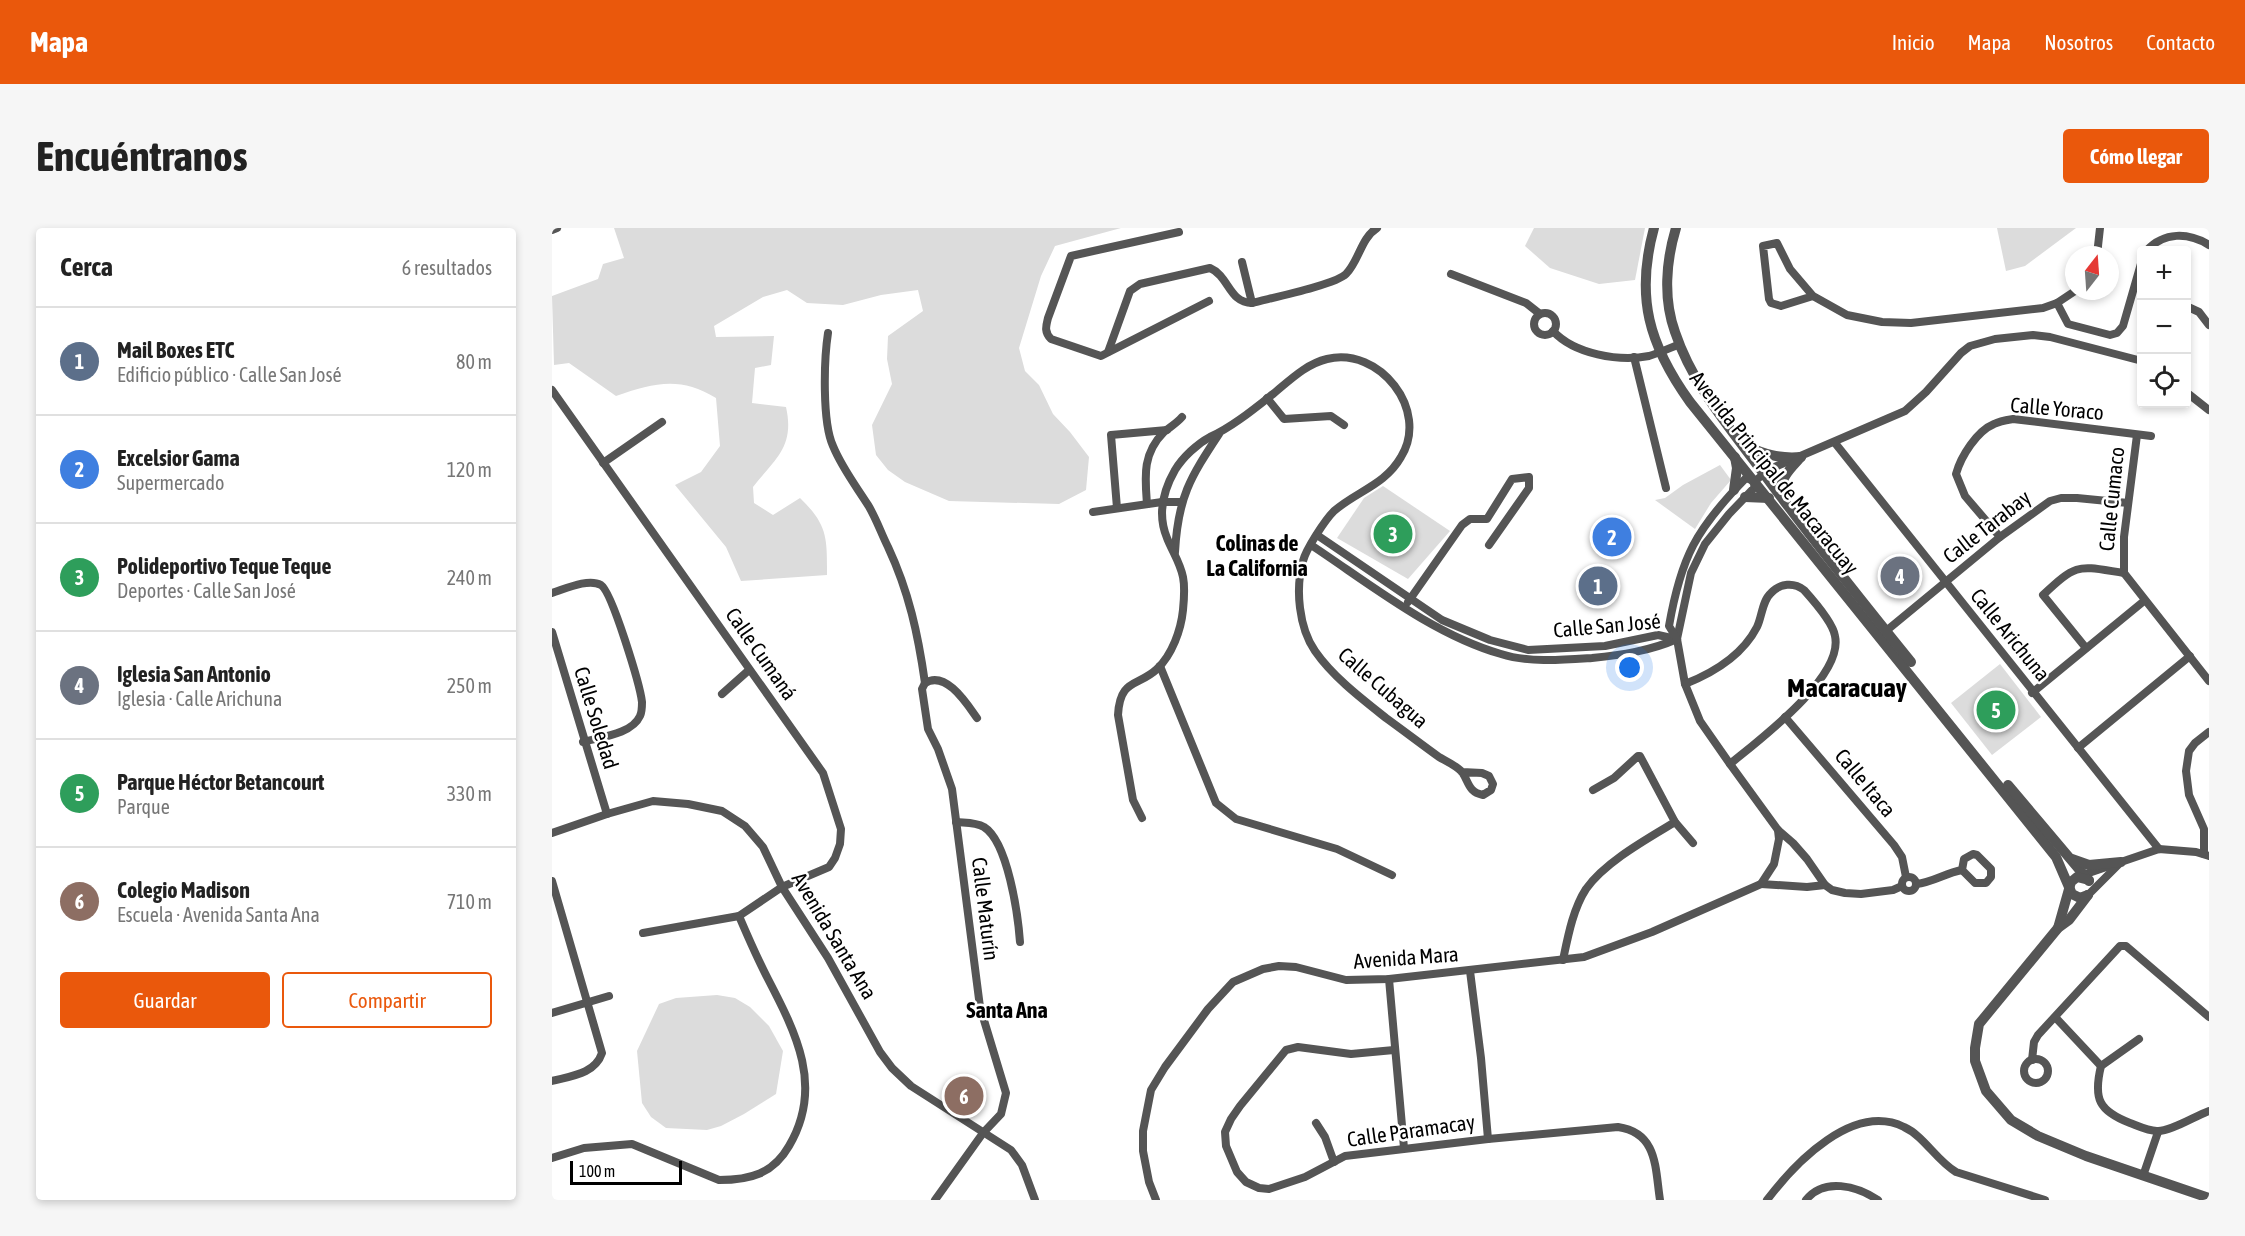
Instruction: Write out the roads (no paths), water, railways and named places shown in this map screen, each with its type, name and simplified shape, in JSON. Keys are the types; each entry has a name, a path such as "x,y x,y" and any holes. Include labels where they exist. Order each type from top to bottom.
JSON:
{"street":[{"path":"552,230 557,228"},
{"path":"1108,352 1130,291 1140,284 1210,268 1220,274 1236,297 1245,303 1252,303 1340,279 1351,268 1368,235 1377,228"},
{"name":"Avenida Principal de Macaracuay","path":"1654,228 1645,278 1653,337 1678,385 2050,849 2070,886"},
{"name":"Avenida Principal de Macaracuay","path":"1676,228 1669,259 1667,291 1674,330 1696,381 1783,500 2083,877"},
{"path":"2098,246 2100,228"},
{"path":"1179,232 1071,256 1048,318 1047,335 1051,339 1101,356 1209,301"},
{"path":"2152,246 2164,237 2175,236 2200,239 2209,245"},
{"path":"1813,296 1781,306 1771,303 1768,299 1763,246 1777,243 1790,269 1813,296 1847,315 1882,322 1911,323 2043,308 2065,297"},
{"path":"1242,262 1252,303"},
{"path":"1451,274 1526,303 1540,314 1548,314 1556,324 1553,331 1543,335 1535,329 1534,322 1540,314"},
{"path":"2056,303 2068,324 2110,335 2117,333 2123,326 2137,277"},
{"path":"2191,308 2208,318"},
{"path":"1553,331 1559,338 1589,352 1634,357 1649,356 1680,344"},
{"name":"Calle Maturín","path":"828,333 826,397 831,444 850,481 868,507 889,549 913,615 925,683 922,689 928,729 938,749 952,789 980,1007 1006,1093 1001,1114 983,1133 935,1200"},
{"path":"1917,884 1914,879 1906,878 1902,886 1893,890 1861,894 1832,890 1825,885 1808,859 1778,830 1700,721 1685,684 1677,639 1686,588 1697,561 1705,544 1728,514 1754,488 1755,481 1764,474 1905,411 1970,346 1995,339 2034,335 2137,360"},
{"path":"1634,357 1666,488"},
{"name":"Calle Cubagua","path":"1220,433 1307,366 1329,358 1351,358 1372,365 1388,376 1401,394 1407,410 1408,440 1403,455 1385,478 1333,512 1303,559 1300,590 1303,627 1316,653 1330,669 1380,713 1462,772"},
{"name":"Calle Cumaná","path":"552,390 823,773 841,829 838,851 829,867 782,887 739,916 643,933"},
{"path":"2191,395 2209,410"},
{"path":"1267,398 1284,419 1331,416 1344,425"},
{"path":"1147,504 1144,471 1154,447 1167,430 1182,417"},
{"name":"Calle Yoraco","path":"2000,537 1965,496 1956,474 1964,456 1987,428 2013,419 2151,436"},
{"path":"603,463 662,422"},
{"path":"1117,508 1111,435 1167,430"},
{"path":"1175,552 1176,526 1181,502 1190,480 1220,433"},
{"path":"1142,818 1133,800 1118,705 1131,683 1150,675 1160,666 1173,646 1183,612 1184,579 1162,521 1162,502 1167,484 1179,464 1200,442 1220,433"},
{"name":"Calle Cumaco","path":"2137,435 2124,537 2124,573 2209,681"},
{"path":"1741,443 1760,453 1777,458 1801,457"},
{"name":"Calle Arichuna","path":"1835,443 1945,584 2159,849"},
{"path":"1734,490 1737,468 1735,457"},
{"path":"1783,500 1780,491 1782,482 1801,457"},
{"path":"1406,607 1462,525 1470,519 1487,519 1512,479 1529,477 1528,488 1489,545"},
{"path":"1677,639 1669,626 1683,564 1700,532 1734,490 1746,478 1755,481"},
{"path":"1745,497 1769,498"},
{"name":"Calle Tarabay","path":"1886,631 2040,507 2061,498 2128,503"},
{"path":"1093,512 1162,502 1181,502"},
{"name":"Calle San José","path":"1317,535 1442,620 1490,640 1528,650 1605,646 1659,635 1677,639"},
{"name":"Calle San José","path":"1311,545 1438,628 1502,655 1533,659 1606,656 1642,651 1677,639"},
{"path":"2086,648 2043,595 2063,576 2076,569 2124,573"},
{"path":"552,593 586,584 603,586 609,596 639,688 642,704 640,717 632,726 614,734 584,742"},
{"path":"1685,684 1720,667 1745,644 1758,626 1768,595 1777,587 1788,584 1798,585 1814,601 1835,633 1836,652 1822,677 1785,717 1730,764"},
{"path":"2032,693 2144,601"},
{"name":"Calle Soledad","path":"552,632 607,814"},
{"path":"1605,646 1606,656"},
{"path":"2078,748 2190,656"},
{"path":"1160,666 1216,803 1236,819 1337,849 1392,875"},
{"path":"722,694 749,670"},
{"path":"925,683 944,682 964,699 977,718"},
{"name":"Calle Itaca","path":"1785,717 1894,845 1902,858 1906,878"},
{"path":"2058,928 2074,879 2159,849 2206,855 2204,829 2189,795 2186,771 2189,751 2195,742 2209,732"},
{"path":"1593,790 1611,780 1640,756 1675,822 1692,843"},
{"name":"Avenida Santa Ana","path":"552,833 653,801 688,804 722,811 745,826 764,847 782,887 828,958 880,1052 892,1068 911,1086 1011,1150 1022,1165 1035,1200"},
{"path":"956,822 977,824 986,828 995,840 1010,882 1018,915 1020,942"},
{"path":"1563,960 1574,918 1587,888 1609,867 1675,822"},
{"path":"1778,830 1779,839 1774,864 1761,884 1807,887 1825,885"},
{"path":"2068,857 2089,865 2121,862"},
{"path":"2121,862 2088,896 2069,920 2058,928 1979,1024 1975,1048 1979,1076 1993,1101 2019,1126 2086,1156 2209,1198"},
{"path":"1902,886 1906,891 1911,891 1917,884 1933,882 1949,872 1962,870"},
{"path":"2083,877 2091,887 2088,896"},
{"path":"552,881 602,1053 599,1062 592,1069 552,1081"},
{"name":"Avenida Mara","path":"1156,1200 1149,1182 1143,1151 1143,1131 1151,1090 1177,1050 1233,982 1279,966 1296,967 1346,980 1389,979 1584,957 1612,948 1761,884"},
{"path":"2070,886 2072,894 2076,897 2088,896"},
{"path":"552,1158 584,1148 632,1144 719,1180 734,1180 771,1169 784,1154 796,1135 805,1106 805,1076 801,1051 791,1024 739,916"},
{"path":"2032,1060 2034,1042 2038,1035 2120,946 2126,946 2209,1017"},
{"path":"1470,971 1488,1139"},
{"path":"1389,979 1404,1148"},
{"path":"552,1013 609,996"},
{"path":"2056,1018 2101,1066"},
{"path":"2139,1039 2101,1066 2097,1093 2099,1101 2108,1113 2158,1132 2209,1111"},
{"name":"Calle Paramacay","path":"1394,1050 1351,1054 1298,1047 1286,1050 1231,1119 1226,1132 1226,1146 1237,1172 1246,1182 1259,1188 1269,1189 1314,1173 1345,1156 1608,1127 1636,1132 1649,1145 1660,1200"},
{"path":"1767,1200 1789,1174 1833,1137 1847,1128 1875,1120 1906,1127 1945,1166 1956,1172 2045,1200"},
{"path":"1316,1123 1334,1162"},
{"path":"2143,1176 2158,1132"},
{"path":"1806,1200 1823,1187 1841,1185 1860,1189 1878,1200"}],"place":[{"name":"Polideportivo Teque Teque","path":"1393,534"},
{"name":"Excelsior Gama","path":"1612,537"},
{"name":"Iglesia San Antonio","path":"1900,576"},
{"name":"Mail Boxes ETC","path":"1598,586"},
{"name":"Parque Héctor Betancourt","path":"1996,710"},
{"name":"Colegio Madison","path":"964,1096"}],"district":[{"name":"Colinas de La California","path":"1257,556"},
{"name":"Macaracuay","path":"1847,688"},
{"name":"Santa Ana","path":"1007,1010"}]}
